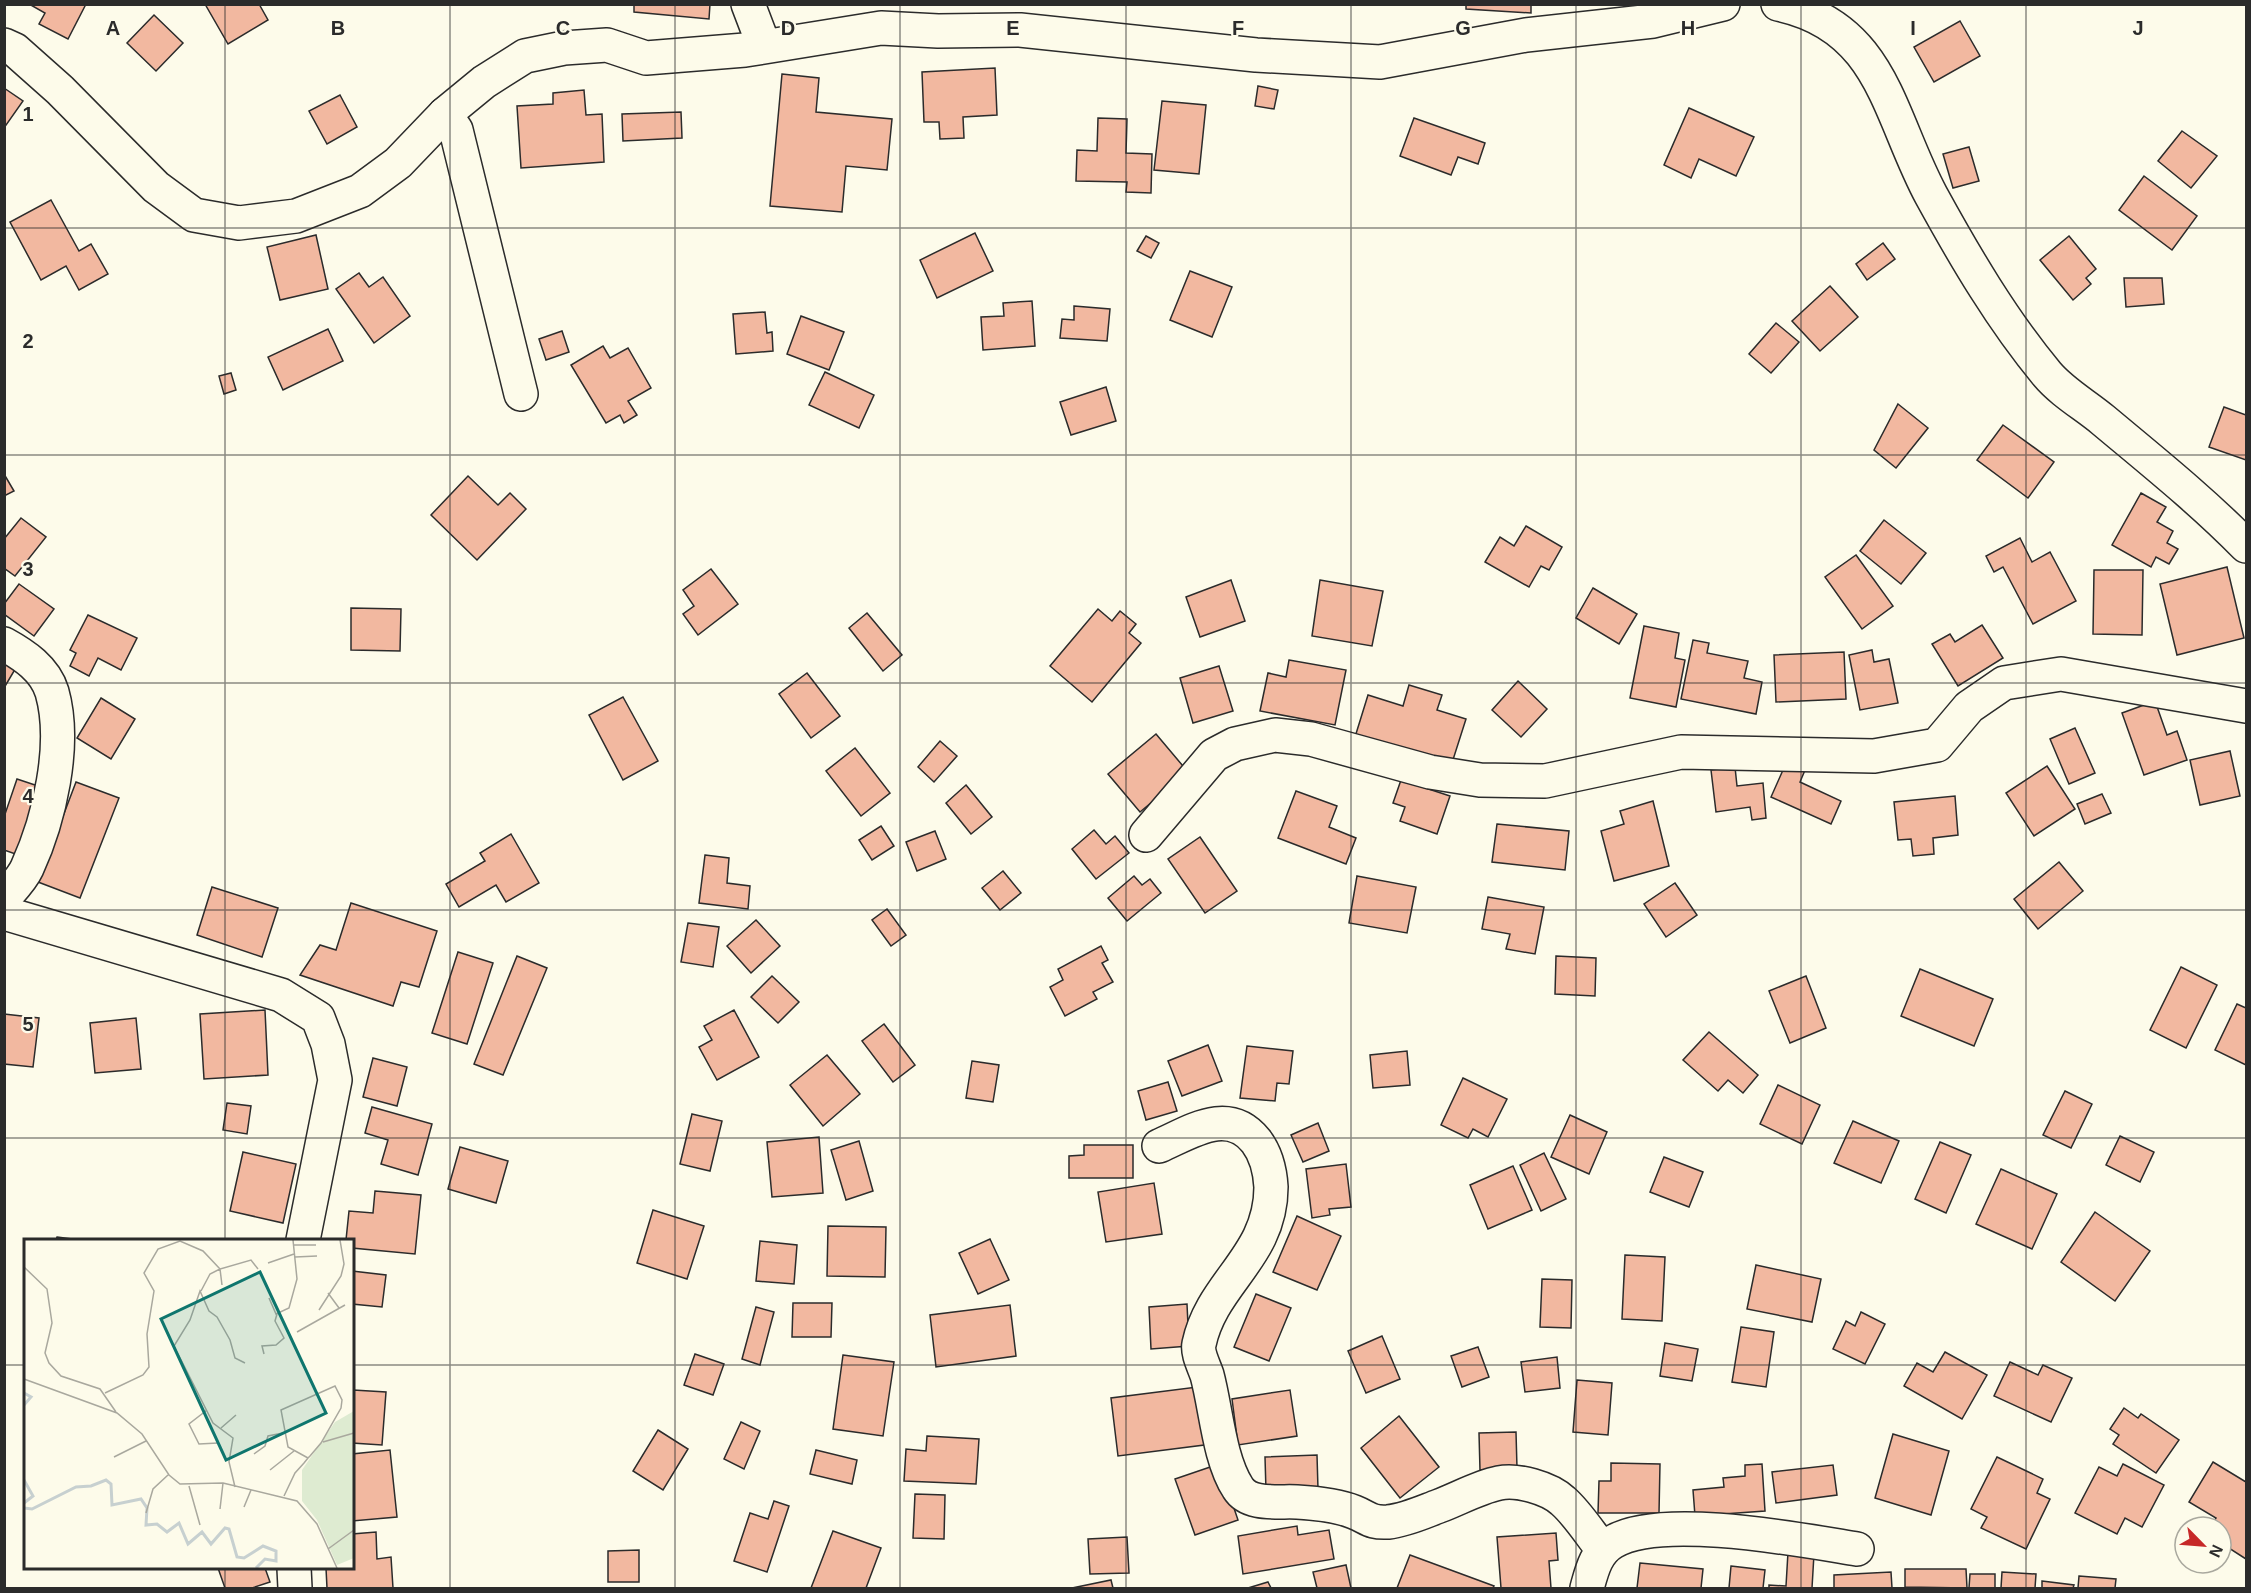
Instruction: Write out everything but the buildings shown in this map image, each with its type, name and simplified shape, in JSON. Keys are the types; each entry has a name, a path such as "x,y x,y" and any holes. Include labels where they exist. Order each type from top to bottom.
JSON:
{"street":[{"path":"748,4 764,46"},
{"path":"4,45 15,50 60,90 156,188 194,215 239,223 296,216 360,191 398,163 445,114 484,82 525,56 564,48 607,45 646,58 764,46 881,28 938,31 1020,30 1256,55 1380,62 1526,35 1653,21 1723,4"},
{"path":"1778,4 1805,10 1837,27 1881,79 1930,192 1976,276 2048,376 2217,516 2247,546"},
{"path":"445,114 456,130 521,394"},
{"path":"4,644 31,660 51,691 57,726 54,787 26,870 4,898"},
{"path":"1146,835 1214,755 1235,744 1275,735 1311,739 1430,772 1480,780 1545,781 1681,752 1874,756 1937,745 1969,707 2004,684 2061,674 2247,706"},
{"path":"4,913 281,995 318,1018 328,1044 334,1080 303,1239"},
{"path":"1159,1146 1209,1124 1224,1121 1248,1131 1265,1155 1269,1167 1271,1201 1260,1239 1207,1320 1198,1347 1227,1462 1237,1487 1243,1494 1253,1500 1322,1505 1354,1512 1371,1522 1390,1522 1412,1517 1499,1483 1517,1484 1534,1487 1562,1500 1603,1550"},
{"path":"1587,1588 1595,1560 1603,1550 1624,1536 1662,1528 1764,1534 1857,1549"},
{"path":"294,1569 295,1588"}]}
